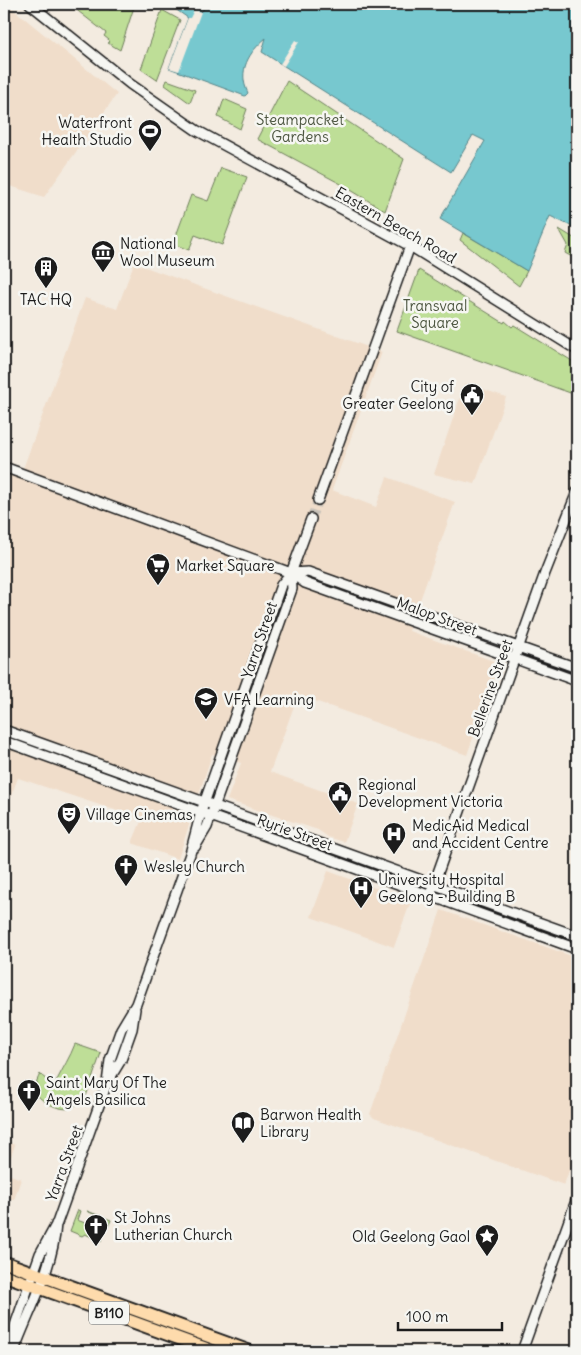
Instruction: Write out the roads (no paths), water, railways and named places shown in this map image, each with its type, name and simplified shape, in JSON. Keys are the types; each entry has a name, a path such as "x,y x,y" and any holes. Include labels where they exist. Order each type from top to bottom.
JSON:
{"highway":[{"name":"B110","path":"4,1262 249,1351"},
{"name":"B110","path":"4,1275 213,1351"}],"street":[{"name":"Eastern Beach Road","path":"30,4 130,84 196,130 410,246 577,350"},
{"path":"318,500 410,246"},
{"name":"Malop Street","path":"4,467 291,573 305,584 577,680"},
{"name":"Bellerine Street","path":"430,895 545,573 577,492"},
{"name":"Yarra Street","path":"6,1351 39,1275 47,1238 56,1223 107,1083 121,1060 132,1029 136,1004 190,854 204,802 281,585 291,573 311,519"},
{"name":"Malop Street","path":"291,573 308,572 577,668"},
{"name":"Yarra Street","path":"190,854 207,827 292,589 291,573"},
{"path":"351,600 355,589"},
{"name":"Ryrie Street","path":"4,730 577,936"},
{"name":"Ryrie Street","path":"4,741 577,949"},
{"path":"522,1351 577,1198"},
{"name":"Yarra Street","path":"14,1351 34,1286"}],"water":[{"path":"168,4 577,4 577,229 550,216 527,271 440,219 485,141 473,135 451,172 262,52 266,38 254,49 246,62 244,77 248,93 245,96 169,68 188,18"}],"tunnel":[{"path":"311,519 318,500"}],"place":[{"name":"Waterfront Health Studio","path":"150,152"},
{"name":"National Wool Museum","path":"103,273"},
{"name":"TAC HQ","path":"46,289"},
{"name":"City of Greater Geelong","path":"472,416"},
{"name":"Market Square","path":"158,586"},
{"name":"VFA Learning","path":"206,720"},
{"name":"Regional Development Victoria","path":"340,814"},
{"name":"Village Cinemas","path":"69,835"},
{"name":"MedicAid Medical and Accident Centre","path":"394,855"},
{"name":"Wesley Church","path":"126,887"},
{"name":"University Hospital Geelong - Building B","path":"361,909"},
{"name":"Saint Mary Of The Angels Basilica","path":"29,1112"},
{"name":"Barwon Health Library","path":"243,1144"},
{"name":"St Johns Lutherian Church","path":"96,1247"},
{"name":"Old Geelong Gaol","path":"487,1257"}],"park label":[{"name":"Steampacket Gardens","path":"300,128"},
{"name":"Transvaal Square","path":"435,314"}]}
